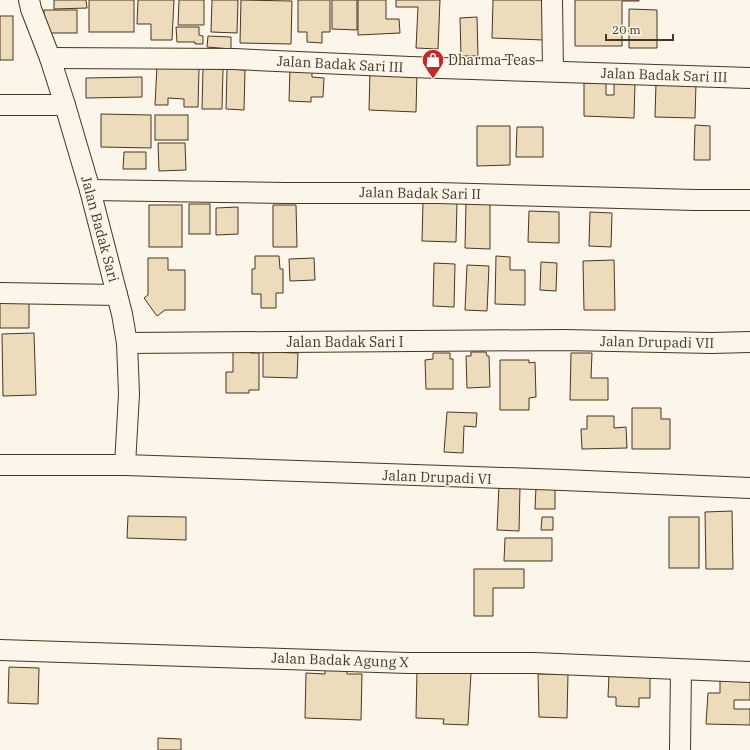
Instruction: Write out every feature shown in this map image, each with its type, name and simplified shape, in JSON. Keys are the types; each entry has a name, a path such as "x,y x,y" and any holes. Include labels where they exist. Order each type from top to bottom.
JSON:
{"street":[{"name":"Jalan Badak Sari","path":"29,0 65,105 90,190 122,314 127,343 129,394 125,465"},
{"path":"552,0 553,71"},
{"name":"Jalan Badak Sari III","path":"50,58 234,59 410,67 750,78"},
{"path":"0,105 65,105"},
{"name":"Jalan Badak Sari II","path":"90,190 286,193 438,193 695,200 750,200"},
{"path":"0,293 117,295"},
{"name":"Jalan Badak Sari I","path":"127,343 563,340"},
{"name":"Jalan Drupadi VII","path":"563,340 712,343 750,342"},
{"name":"Jalan Drupadi VI","path":"0,465 125,465 750,488"},
{"name":"Jalan Badak Agung X","path":"0,650 408,663 534,663 750,672"},
{"path":"680,750 681,670"}],"building":[{"path":"54,0 86,0 87,8 54,9"},
{"path":"89,0 134,0 134,32 89,32"},
{"path":"138,0 174,0 172,40 151,40 151,24 137,24"},
{"path":"179,0 204,0 204,25 178,25"},
{"path":"212,0 238,0 237,33 211,32"},
{"path":"241,0 292,1 291,44 240,43"},
{"path":"298,0 330,0 330,32 322,32 322,43 307,42 307,32 298,32"},
{"path":"332,0 357,0 357,30 332,29"},
{"path":"358,0 386,0 386,19 399,19 400,33 358,35"},
{"path":"396,0 440,0 438,49 416,48 418,7 396,7"},
{"path":"493,0 545,0 544,40 492,38"},
{"path":"575,0 639,0 622,1 622,46 575,46"},
{"path":"629,9 657,10 657,48 629,48"},
{"path":"44,10 77,10 77,33 44,33"},
{"path":"0,16 13,16 13,60 0,60"},
{"path":"477,17 478,56 461,56 460,18"},
{"path":"176,27 199,27 199,35 203,36 203,44 195,44 195,42 177,42"},
{"path":"208,36 231,37 231,49 207,47"},
{"path":"157,66 199,68 198,107 184,107 184,99 168,98 168,105 155,105"},
{"path":"203,68 223,69 222,109 202,109"},
{"path":"227,69 245,70 244,110 226,109"},
{"path":"290,69 312,70 312,77 324,78 323,97 311,97 311,102 289,101"},
{"path":"370,71 417,72 416,112 369,110"},
{"path":"142,77 142,97 86,98 86,78"},
{"path":"614,82 635,83 634,118 584,116 584,83 606,83 606,95 614,95"},
{"path":"656,83 696,84 695,118 655,117"},
{"path":"101,114 151,115 151,148 101,147"},
{"path":"155,115 188,115 188,140 155,140"},
{"path":"695,125 710,126 710,160 694,160"},
{"path":"477,126 510,126 510,165 477,166"},
{"path":"517,127 543,127 543,157 516,157"},
{"path":"158,143 185,143 186,170 159,171"},
{"path":"124,152 146,152 146,169 123,169"},
{"path":"423,202 457,203 456,242 422,241"},
{"path":"466,203 490,203 490,249 465,248"},
{"path":"189,204 210,204 210,234 189,234"},
{"path":"149,205 182,205 182,247 149,247"},
{"path":"273,205 296,205 297,247 273,247"},
{"path":"238,207 238,234 216,235 216,208"},
{"path":"529,211 559,212 559,243 528,242"},
{"path":"590,212 612,213 611,247 589,246"},
{"path":"255,256 279,256 280,269 283,269 283,293 276,293 276,308 261,308 261,294 252,294 252,269 255,269"},
{"path":"496,256 510,257 510,270 525,270 525,305 495,304"},
{"path":"148,258 168,258 168,270 185,270 185,310 165,310 157,316 144,298 148,295"},
{"path":"314,258 315,280 290,281 289,259"},
{"path":"614,260 615,310 584,310 583,261"},
{"path":"541,262 557,263 556,291 540,290"},
{"path":"434,263 455,264 454,307 433,306"},
{"path":"467,265 489,266 487,311 465,310"},
{"path":"29,299 29,328 0,328 0,300"},
{"path":"34,333 36,395 3,396 2,334"},
{"path":"233,347 250,348 250,353 259,353 259,390 249,390 249,393 226,393 226,372 233,372"},
{"path":"263,352 298,353 297,378 263,377"},
{"path":"471,352 486,352 487,356 489,356 490,387 467,388 466,356 471,356"},
{"path":"433,353 450,353 450,359 453,359 453,389 426,389 425,360 433,359"},
{"path":"571,353 592,353 591,378 608,378 608,400 570,400"},
{"path":"500,360 529,360 529,363 535,362 536,397 529,398 529,410 500,410"},
{"path":"632,408 661,408 661,419 670,419 670,449 632,449"},
{"path":"447,412 477,413 476,427 464,426 463,453 444,452"},
{"path":"587,416 614,416 614,428 626,427 627,448 582,449 581,429 587,429"},
{"path":"499,485 520,486 519,531 497,530"},
{"path":"536,487 555,487 555,509 535,509"},
{"path":"732,511 733,569 706,569 705,512"},
{"path":"128,516 186,517 186,540 127,538"},
{"path":"542,517 553,517 553,530 541,530"},
{"path":"669,517 699,517 699,568 669,568"},
{"path":"505,538 552,538 552,561 504,561"},
{"path":"474,569 524,569 524,588 493,588 493,616 474,616"},
{"path":"9,667 39,668 38,704 8,703"},
{"path":"325,667 347,667 347,674 362,674 361,720 305,718 306,673 325,674"},
{"path":"417,671 471,673 468,725 443,724 444,719 416,718"},
{"path":"538,674 568,674 567,718 539,717"},
{"path":"609,674 650,676 650,698 639,698 639,707 616,706 616,697 608,697"},
{"path":"750,674 750,700 734,700 734,709 750,709 750,725 706,724 708,693 720,693 720,681"},
{"path":"158,738 181,739 181,750 158,750"}],"place":[{"name":"Dharma Teas","path":"433,80"}]}
